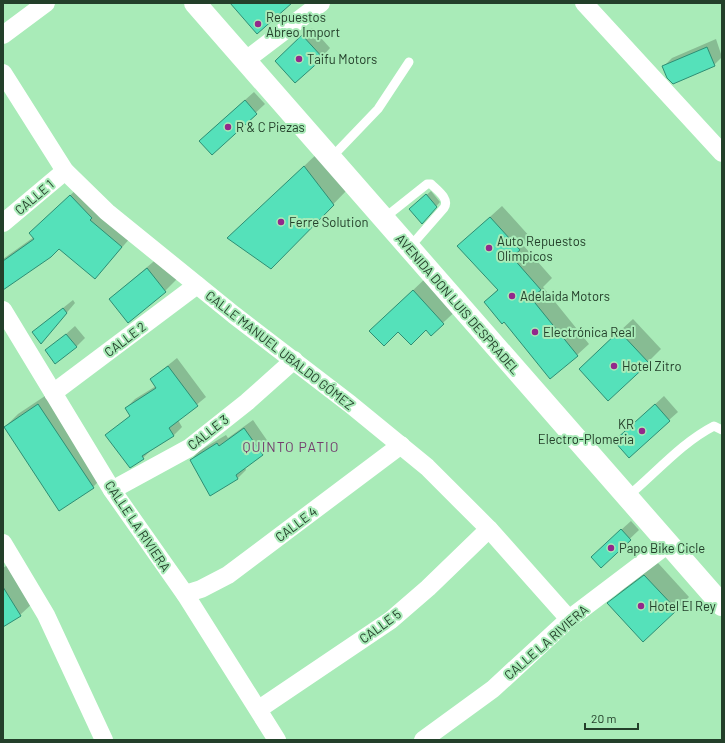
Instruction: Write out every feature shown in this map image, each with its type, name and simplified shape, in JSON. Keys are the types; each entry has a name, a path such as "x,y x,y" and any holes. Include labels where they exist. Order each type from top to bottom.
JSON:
{"main road":[{"name":"AVENIDA DON LUIS DESPRADEL","path":"195,3 722,605"}],"street":[{"path":"3,35 46,3"},
{"path":"246,60 321,3"},
{"path":"584,3 722,153"},
{"name":"CALLE MANUEL UBALDO GÓMEZ","path":"3,73 65,171 107,212 427,467 489,530 569,619"},
{"name":"CALLE 1","path":"3,223 65,171"},
{"name":"CALLE 2","path":"53,393 197,285"},
{"name":"CALLE LA RIVIERA","path":"3,310 112,490 185,594 278,740"},
{"name":"CALLE 3","path":"112,490 190,448 247,402 294,360"},
{"name":"CALLE 4","path":"185,594 201,589 228,575 401,445"},
{"name":"CALLE 5","path":"259,709 391,620 428,588 489,530"},
{"path":"3,543 46,615 104,740"},
{"name":"CALLE LA RIVIERA","path":"423,740 493,689 569,619 668,544"}],"lane":[{"path":"331,158 378,109 409,62"},
{"path":"383,219 427,184 431,184 446,200 447,204 444,208 409,248"},
{"path":"627,497 686,444 703,432 714,426 722,430"}],"building":[{"name":"Repuestos Abreo Import","path":"230,3 292,3 257,34"},
{"name":"Taifu Motors","path":"302,35 323,58 295,83 275,61"},
{"path":"707,47 715,66 673,84 667,78 662,66"},
{"name":"R & C Piezas","path":"245,100 257,114 212,155 199,141"},
{"name":"Ferre Solution","path":"304,166 334,205 271,269 227,238"},
{"path":"426,194 437,207 422,224 409,209"},
{"path":"70,195 92,218 90,220 122,247 95,279 59,249 51,257 3,290 3,261 34,239 29,233"},
{"path":"490,217 520,250 512,257 541,290 531,298 578,356 550,379 504,322 502,324 484,302 498,290 457,246"},
{"path":"147,268 166,292 128,323 109,299"},
{"path":"413,290 444,324 431,336 426,330 411,345 398,332 384,346 369,331"},
{"path":"63,308 67,313 41,344 32,332"},
{"name":"Hotel Zitro","path":"619,331 649,363 608,401 579,369"},
{"path":"66,334 77,347 55,364 45,350"},
{"path":"168,366 198,406 169,428 174,436 142,456 144,459 130,468 105,435 130,416 125,408 156,388 150,379"},
{"path":"38,404 94,488 59,511 4,427"},
{"name":"KR Electro-Plomeria","path":"655,404 670,421 629,458 614,441"},
{"path":"244,428 263,455 236,475 238,479 210,496 190,460 217,443 219,446"},
{"name":"Papo Bike Cicle","path":"621,529 631,540 601,568 591,557"},
{"name":"Hotel El Rey","path":"644,575 677,610 643,642 607,603"},
{"path":"3,587 21,616 3,627"}],"place":[{"name":"Repuestos Abreo Import","path":"258,24"},
{"name":"Taifu Motors","path":"299,59"},
{"name":"R & C Piezas","path":"228,127"},
{"name":"Ferre Solution","path":"281,222"},
{"name":"Auto Repuestos Olimpicos","path":"489,248"},
{"name":"Adelaida Motors","path":"512,296"},
{"name":"Electrónica Real","path":"535,332"},
{"name":"Hotel Zitro","path":"614,366"},
{"name":"KR Electro-Plomeria","path":"642,431"},
{"name":"Papo Bike Cicle","path":"611,548"},
{"name":"Hotel El Rey","path":"641,606"}],"district":[{"name":"QUINTO PATIO","path":"291,446"}]}
